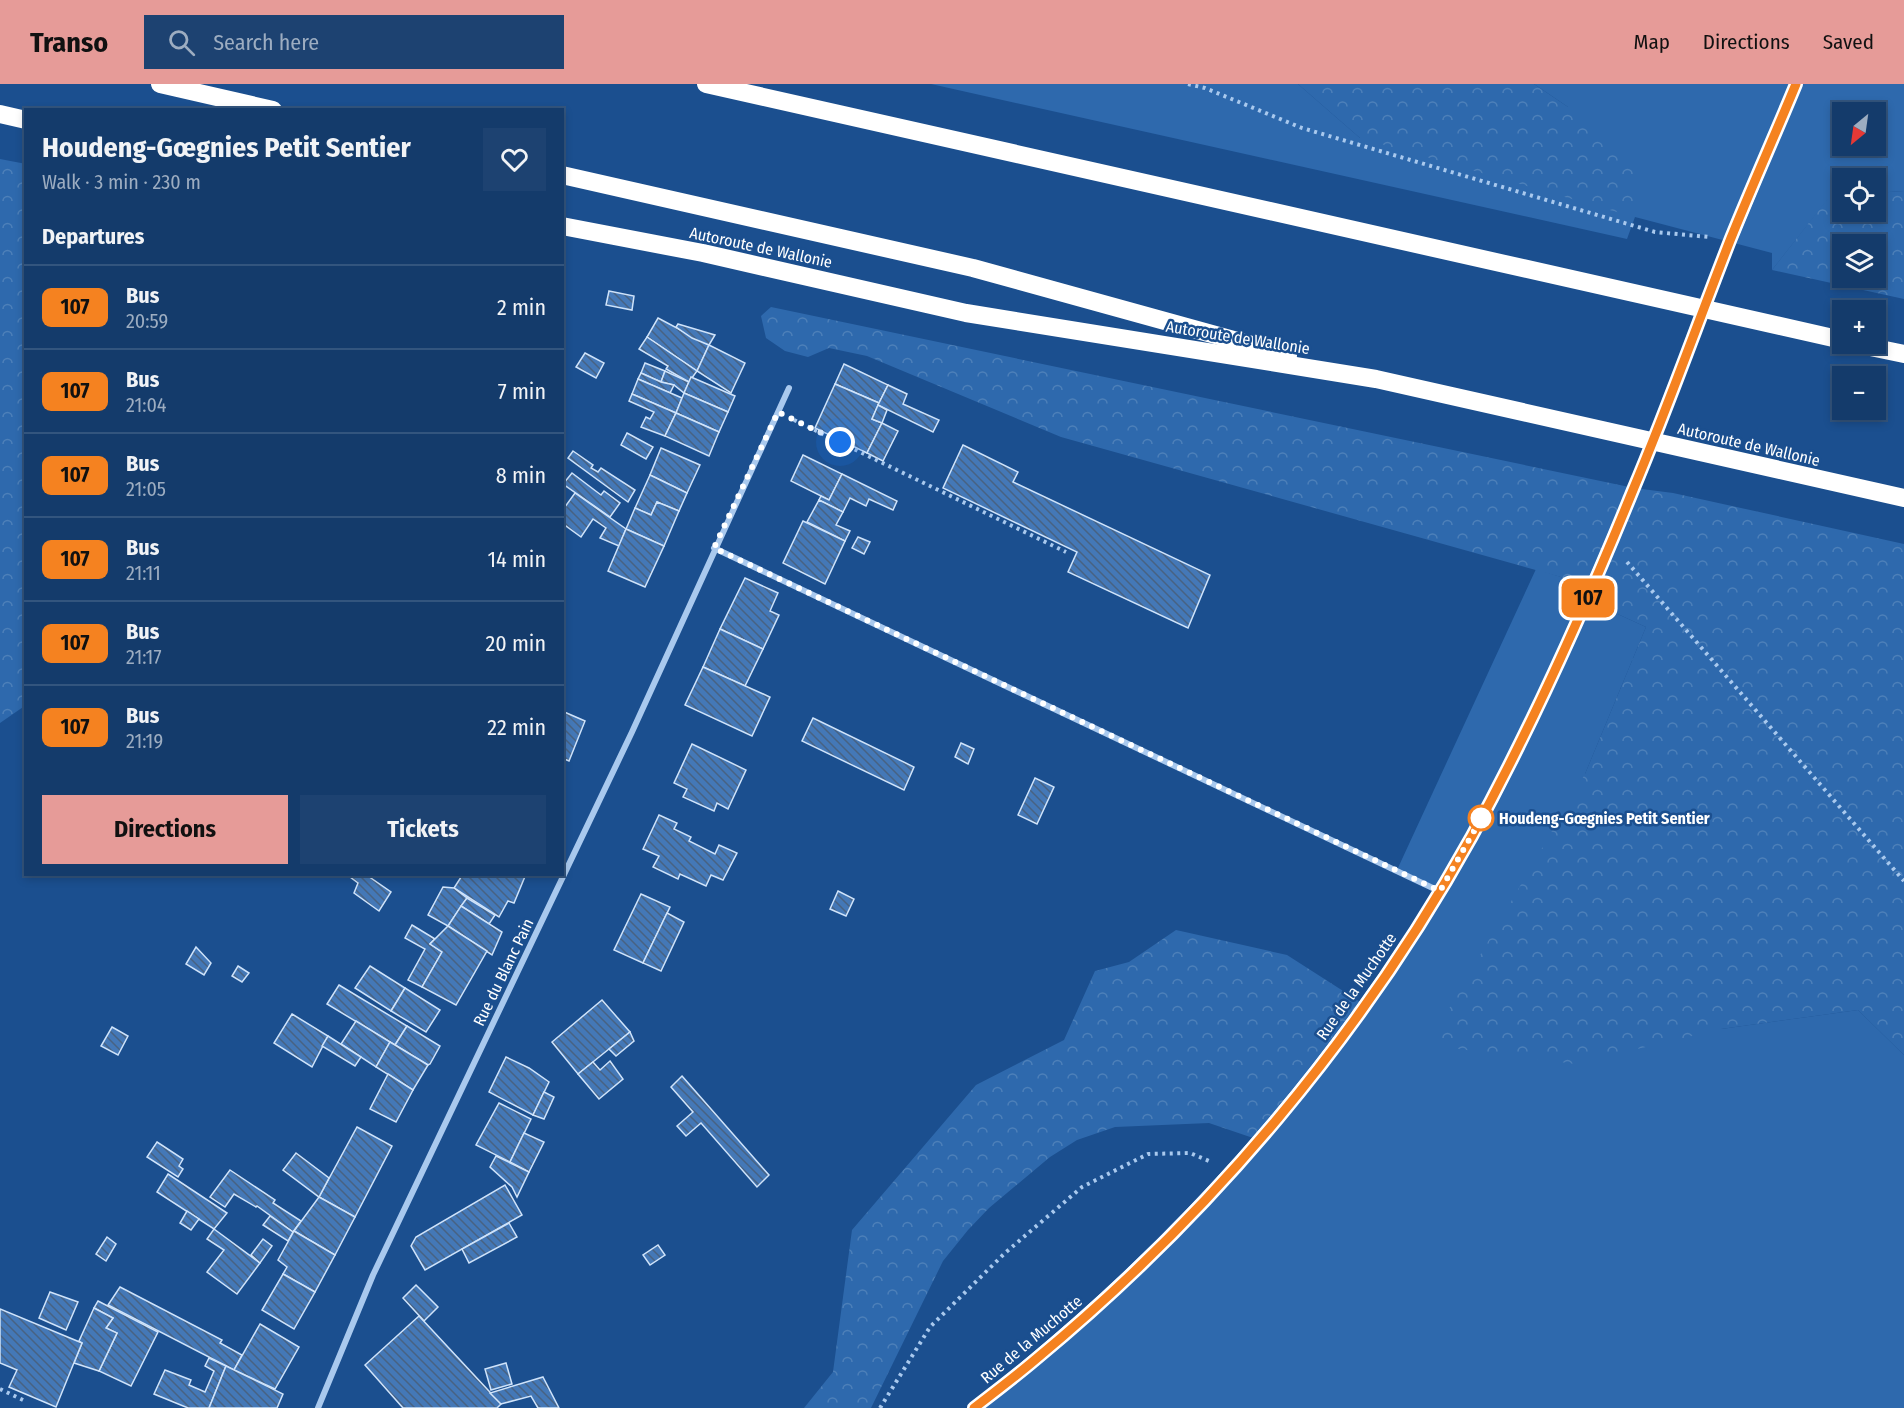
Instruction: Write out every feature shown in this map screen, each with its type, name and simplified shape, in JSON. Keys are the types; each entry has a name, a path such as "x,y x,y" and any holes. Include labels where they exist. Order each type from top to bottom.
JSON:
{"highway":[{"path":"160,84 264,108"},
{"path":"706,84 1832,338"},
{"path":"0,114 24,120"},
{"path":"564,175 973,268 1376,379"},
{"name":"Autoroute de Wallonie","path":"564,226 703,253 966,313 1376,379 1904,498"},
{"path":"1886,350 1904,354"}],"street":[{"path":"1731,239 1796,84"},
{"name":"Rue du Blanc Pain","path":"564,875 632,732 789,388"},
{"name":"Rue de la Muchotte","path":"974,1408 1088,1314 1182,1223 1233,1170 1318,1068 1365,1005 1440,891 1472,836 1522,739 1587,600 1634,488"},
{"path":"714,548 1440,891"},
{"name":"Rue du Blanc Pain","path":"318,1408 373,1275 563,876"}],"path":[{"path":"1188,84 1204,88 1302,128 1655,232 1731,239"},
{"path":"778,412 1066,552"},
{"path":"1611,543 1904,881"},
{"path":"880,1408 930,1327 1005,1253 1083,1187 1148,1154 1190,1154 1233,1170"},
{"path":"0,1389 25,1401"}],"green space":[{"path":"931,84 1298,84 1360,138 1568,107 1534,84 1904,84 1904,191 1886,192 1886,168 1832,168 1832,198 1829,198 1772,270 1772,253 1635,217 1627,239"},
{"path":"1298,84 1534,84 1568,107 1635,168 1634,217 1360,138"},
{"path":"0,159 24,164 24,706 0,723"},
{"path":"1904,191 1904,299 1854,288 1886,288 1886,234 1832,234 1832,283 1772,270 1829,197 1832,197 1832,222 1886,222 1886,192"},
{"path":"771,307 1634,488 1673,493 1904,544 1904,1055 1858,1010 1721,1029 1575,1064 1428,1045 1585,774 1646,627 1587,600 1561,577 1061,437 867,356 829,348 808,357 785,351 766,338 761,316"},
{"path":"1536,569 1561,577 1587,600 1646,627 1585,774 1721,1029 1858,1010 1904,1055 1904,1408 974,1408 1088,1314 1279,1117 1440,891 1397,870"},
{"path":"1176,930 1287,955 1365,1005 1259,1140 1209,1123 1115,1127 1077,1140 1050,1157 989,1208 943,1261 871,1408 804,1408 833,1372 852,1230 976,1085 1064,1040 1095,971 1129,962"}],"building":[{"path":"609,291 634,296 632,310 606,305"},
{"path":"658,318 709,345 697,371 647,337"},
{"path":"678,324 715,335 709,345 692,338 676,327"},
{"path":"647,337 697,371 689,382 666,369 668,366 639,349"},
{"path":"709,345 745,363 731,393 697,371"},
{"path":"585,353 604,363 596,378 576,367"},
{"path":"645,363 665,371 661,382 641,373"},
{"path":"844,364 888,385 879,403 835,384"},
{"path":"665,371 689,382 684,393 674,385 661,382"},
{"path":"641,373 674,385 670,393 638,379"},
{"path":"691,377 735,396 728,412 684,393"},
{"path":"638,379 682,398 676,413 632,394"},
{"path":"835,384 879,403 872,419 882,423 867,453 815,428"},
{"path":"888,385 907,394 903,404 939,420 933,432 878,405"},
{"path":"684,393 728,412 719,432 676,413"},
{"path":"632,394 676,413 665,436 641,427 646,417 650,419 654,412 629,401"},
{"path":"878,405 887,410 882,423 872,419"},
{"path":"676,413 719,432 709,456 665,436"},
{"path":"882,423 898,431 883,461 867,453"},
{"path":"627,433 653,447 646,459 621,445"},
{"path":"963,445 1018,472 1013,482 1210,575 1188,628 1068,572 1077,552 943,488"},
{"path":"661,448 700,465 687,493 650,475"},
{"path":"573,451 593,465 591,468 598,472 601,468 635,490 628,502 568,458"},
{"path":"803,455 842,474 829,500 791,481"},
{"path":"572,473 601,495 604,491 620,503 610,517 564,483"},
{"path":"842,474 897,501 893,510 869,499 866,506 850,498 843,512 819,500 821,496 829,500"},
{"path":"650,475 687,493 679,511 657,502 651,515 635,508"},
{"path":"575,493 626,529 619,546 600,538 606,528 593,519 581,537 564,524 564,508"},
{"path":"819,500 843,512 836,525 850,531 845,541 807,522"},
{"path":"657,502 679,511 664,546 626,529 635,508 651,515"},
{"path":"803,521 845,541 825,584 783,563"},
{"path":"626,529 664,546 645,587 608,571"},
{"path":"858,537 870,542 864,554 852,548"},
{"path":"745,578 778,593 770,611 779,615 763,649 720,629"},
{"path":"720,629 763,649 745,686 703,667"},
{"path":"703,667 770,697 752,736 685,705"},
{"path":"564,712 585,721 569,761 564,759"},
{"path":"813,718 914,767 904,790 802,741"},
{"path":"961,743 974,749 968,764 955,757"},
{"path":"692,744 746,770 728,809 717,803 714,811 683,797 687,789 674,783"},
{"path":"1035,778 1054,787 1037,824 1018,815"},
{"path":"659,815 677,823 674,829 691,837 689,841 715,854 719,845 737,853 723,880 711,875 706,886 680,874 678,879 653,867 659,856 643,849"},
{"path":"349,876 368,876 391,892 379,911 354,893 358,883"},
{"path":"462,876 525,876 514,903 508,901 499,917 454,888"},
{"path":"443,887 454,888 467,898 448,926 428,915"},
{"path":"838,891 854,899 846,916 830,909"},
{"path":"641,894 670,907 643,963 614,950"},
{"path":"467,898 495,915 489,924 461,906"},
{"path":"461,906 502,932 492,955 448,926"},
{"path":"667,913 684,922 661,971 643,963"},
{"path":"412,925 435,939 430,944 442,952 422,987 408,980 425,949 405,938"},
{"path":"448,926 487,951 456,1005 422,987 442,952 430,944"},
{"path":"196,947 211,963 204,975 186,964"},
{"path":"238,966 249,973 242,982 232,976"},
{"path":"370,966 405,988 391,1011 355,988"},
{"path":"339,985 407,1026 395,1045 327,1004"},
{"path":"405,988 440,1010 426,1032 391,1011"},
{"path":"602,1000 630,1032 578,1074 552,1042"},
{"path":"292,1014 328,1036 312,1067 274,1043"},
{"path":"356,1021 390,1042 376,1067 341,1044"},
{"path":"407,1026 440,1046 430,1064 428,1065 395,1045"},
{"path":"112,1027 128,1036 118,1055 101,1046"},
{"path":"630,1032 634,1041 616,1056 609,1049"},
{"path":"328,1036 361,1057 355,1066 322,1046"},
{"path":"390,1042 428,1065 413,1090 376,1067"},
{"path":"506,1057 529,1068 549,1082 533,1115 489,1092"},
{"path":"610,1061 623,1079 599,1099 578,1074 593,1062 600,1070"},
{"path":"388,1074 413,1090 396,1122 370,1109"},
{"path":"682,1076 769,1175 757,1187 701,1123 686,1136 677,1126 693,1112 671,1087"},
{"path":"544,1092 554,1097 544,1119 533,1115"},
{"path":"499,1103 531,1119 510,1162 476,1145"},
{"path":"357,1127 392,1146 355,1217 319,1197"},
{"path":"524,1133 544,1142 529,1172 510,1162"},
{"path":"157,1142 183,1159 179,1166 183,1169 178,1177 147,1157"},
{"path":"296,1153 329,1178 319,1197 283,1170"},
{"path":"496,1156 529,1172 517,1197 512,1187 490,1167"},
{"path":"230,1170 275,1200 273,1203 301,1221 293,1232 257,1206 234,1194 225,1207 210,1197"},
{"path":"168,1174 227,1213 214,1229 157,1192"},
{"path":"505,1185 522,1215 425,1270 411,1246 416,1237"},
{"path":"319,1197 355,1217 335,1255 294,1231"},
{"path":"187,1211 199,1219 191,1230 180,1223"},
{"path":"270,1216 293,1232 288,1241 263,1225"},
{"path":"509,1223 517,1237 469,1263 462,1249"},
{"path":"214,1229 260,1263 237,1294 207,1272 224,1250 207,1239"},
{"path":"294,1231 335,1255 315,1292 283,1274 287,1267 278,1260"},
{"path":"107,1237 116,1244 106,1261 96,1254"},
{"path":"263,1239 272,1246 260,1263 251,1255"},
{"path":"658,1245 665,1255 650,1265 643,1255"},
{"path":"283,1274 315,1292 294,1329 262,1310"},
{"path":"416,1285 438,1307 424,1321 403,1298"},
{"path":"120,1287 222,1340 220,1343 242,1355 234,1370 108,1305"},
{"path":"50,1292 78,1302 66,1330 39,1318"},
{"path":"98,1301 158,1332 131,1386 99,1371 117,1333 106,1328 113,1318 94,1308"},
{"path":"94,1308 113,1318 106,1328 117,1333 99,1371 74,1363 82,1343 79,1341"},
{"path":"0,1309 82,1343 56,1407 9,1387 17,1370 0,1363"},
{"path":"419,1316 501,1404 497,1408 403,1408 365,1365"},
{"path":"260,1324 299,1347 275,1389 234,1370"},
{"path":"209,1358 226,1366 209,1408 188,1408 154,1394 165,1370 191,1380 189,1385 205,1392 214,1371 205,1366"},
{"path":"506,1363 512,1384 491,1390 485,1369"},
{"path":"226,1366 283,1394 277,1408 209,1408"},
{"path":"543,1377 559,1408 538,1408 531,1396 501,1404 490,1393"}],"tunnel":[{"path":"1634,488 1731,239"}],"bus line":[{"name":"107","path":"974,1408 1088,1314 1207,1198 1246,1155 1318,1068 1365,1005 1440,891 1472,836 1522,739 1587,600 1634,488 1731,239 1796,84"}],"place":[{"name":"Houdeng-Gœgnies Petit Sentier","path":"1481,818"}],"route":[{"path":"840,442 778,412 714,548 1440,891 1481,818"}]}
